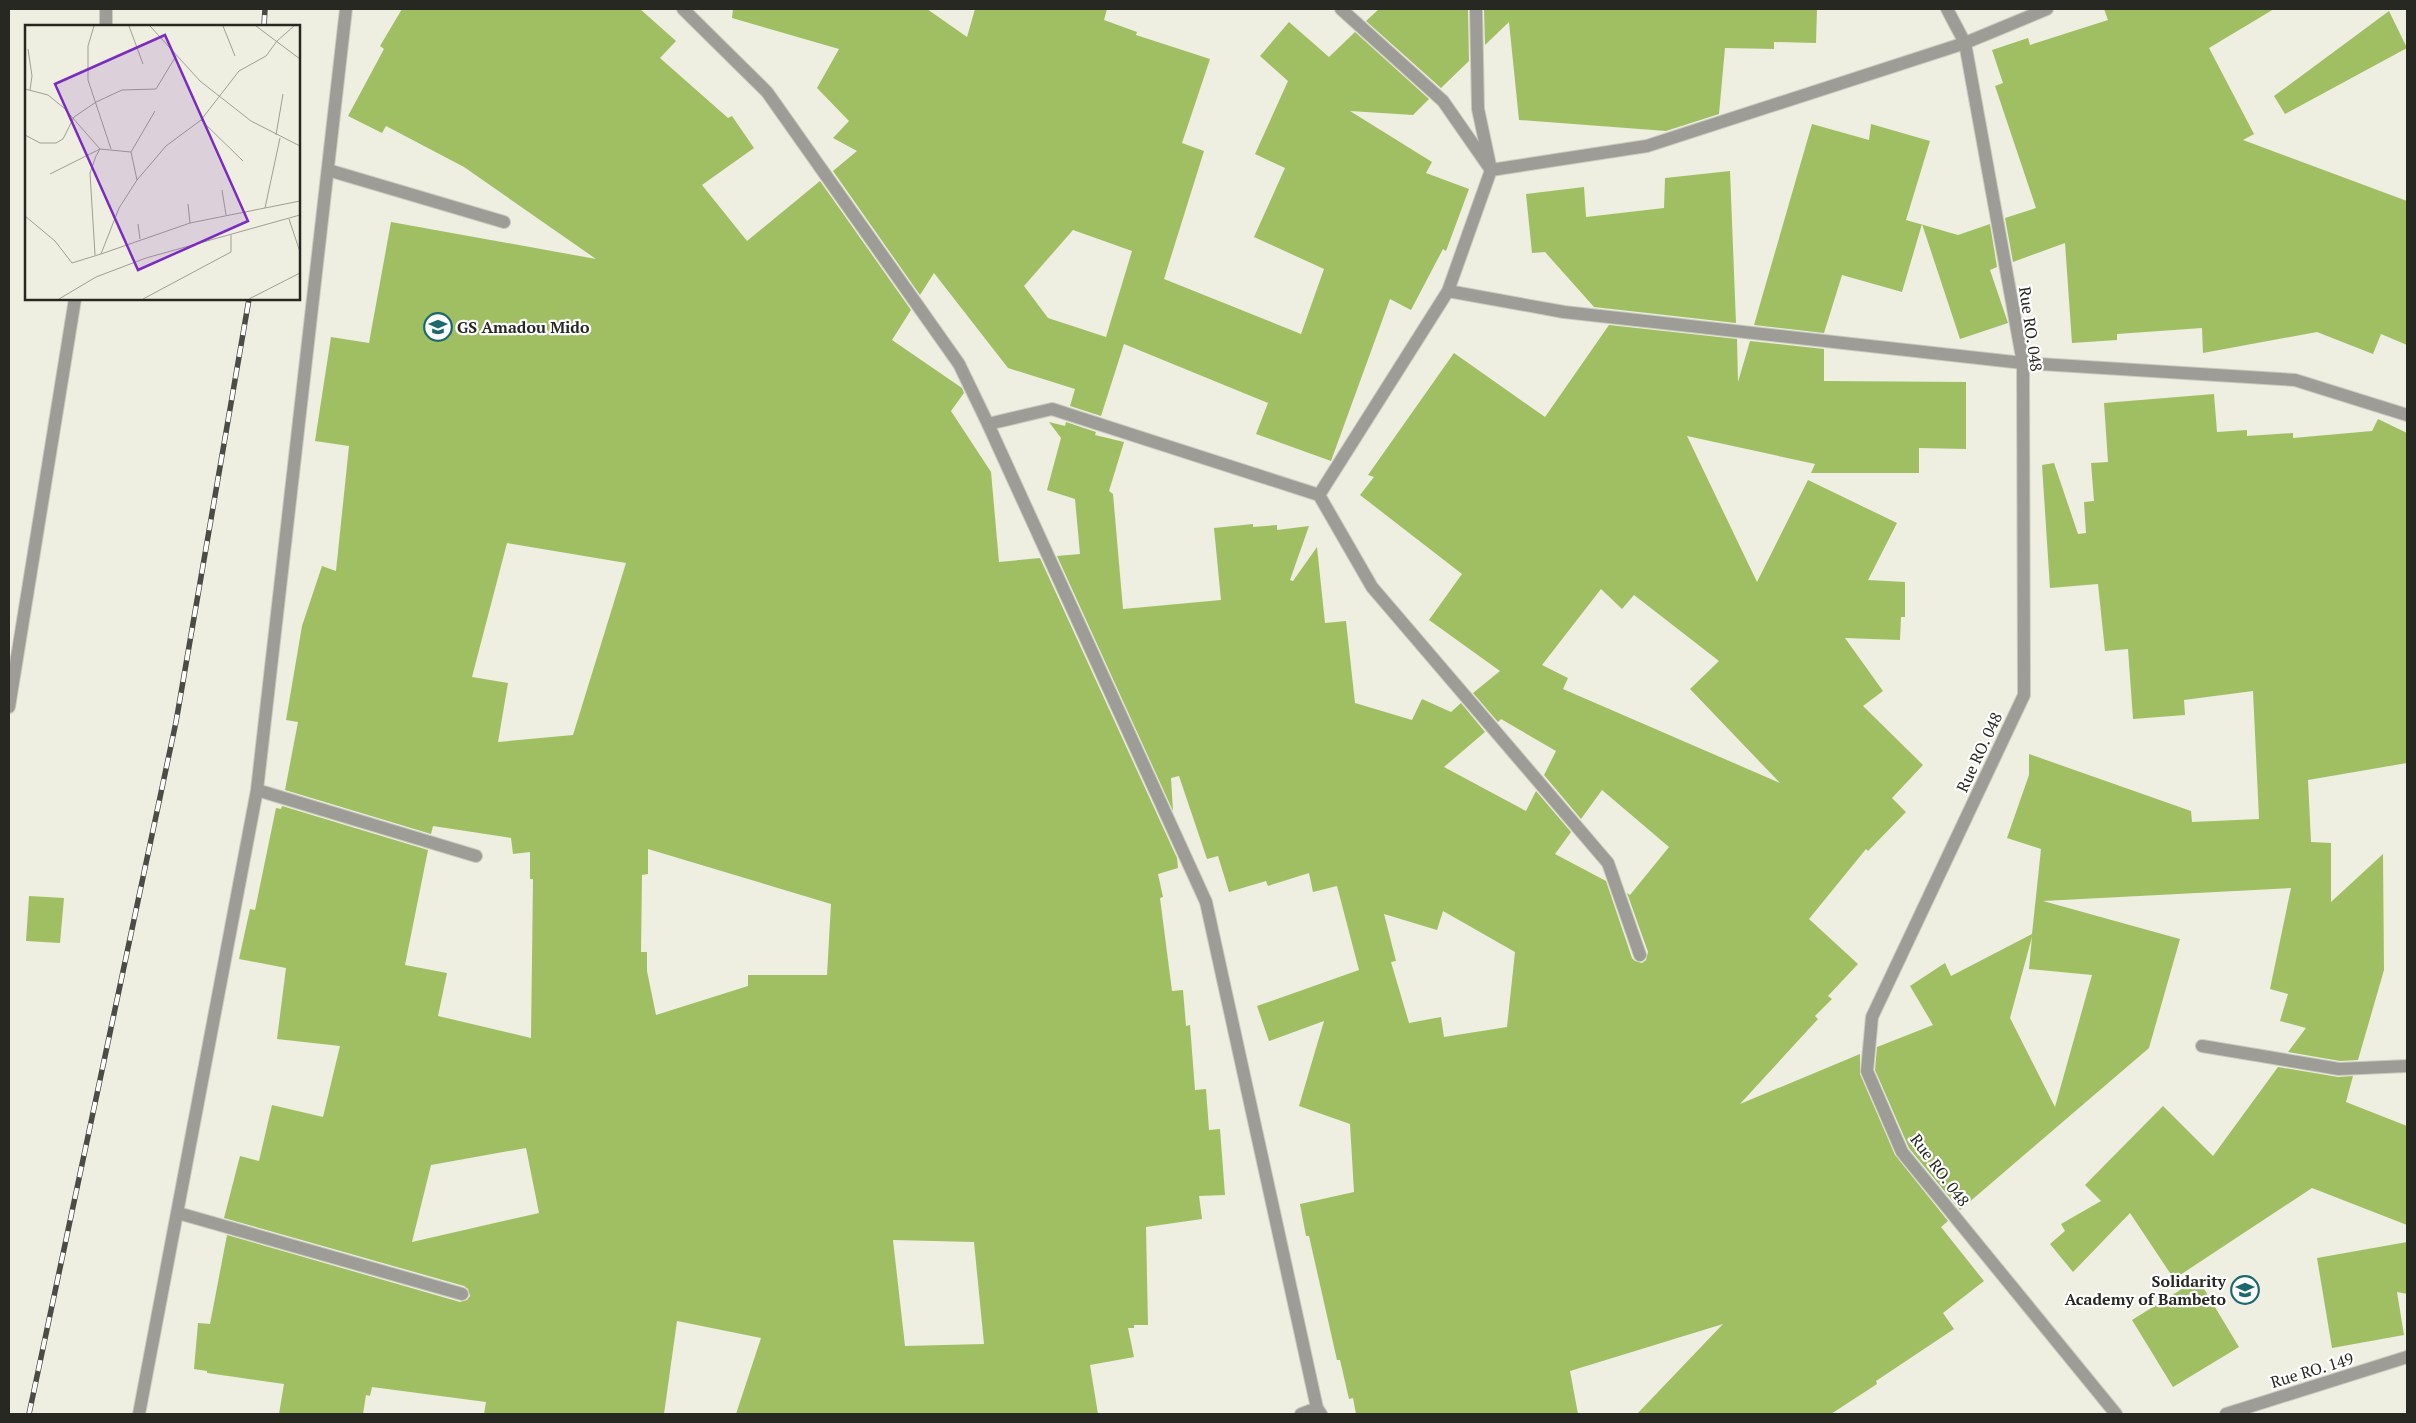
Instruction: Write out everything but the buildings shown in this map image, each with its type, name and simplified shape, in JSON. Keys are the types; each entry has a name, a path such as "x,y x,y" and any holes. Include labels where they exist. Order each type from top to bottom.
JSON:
{"street":[{"path":"106,9 106,25"},
{"path":"139,1414 257,790 346,9"},
{"path":"683,9 767,92 959,364 1206,902 1319,1411 1301,1414"},
{"path":"1341,9 1443,100 1491,170"},
{"path":"1319,495 1448,291 1491,170 1478,109 1476,9"},
{"name":"Rue RO. 048","path":"1947,9 1965,43 2023,363 2024,695 1872,1017 1867,1071 1902,1152 2116,1414"},
{"path":"1491,170 1647,146 1965,43 2047,9"},
{"path":"328,170 504,222"},
{"path":"1448,291 1564,312 2023,363 2295,380 2407,415"},
{"path":"9,707 75,300"},
{"path":"988,424 1052,409 1319,495 1372,587 1608,863 1640,955"},
{"path":"257,790 476,856"},
{"path":"2202,1046 2339,1069 2407,1066"},
{"path":"178,1212 462,1294"},
{"name":"Rue RO. 149","path":"2226,1414 2407,1358"}],"railway":[{"path":"264,25 265,9"},
{"path":"29,1414 176,722 249,300"}],"place":[{"name":"GS Amadou Mido","path":"438,327"},
{"name":"Solidarity Academy of Bambeto","path":"2245,1290"}]}
